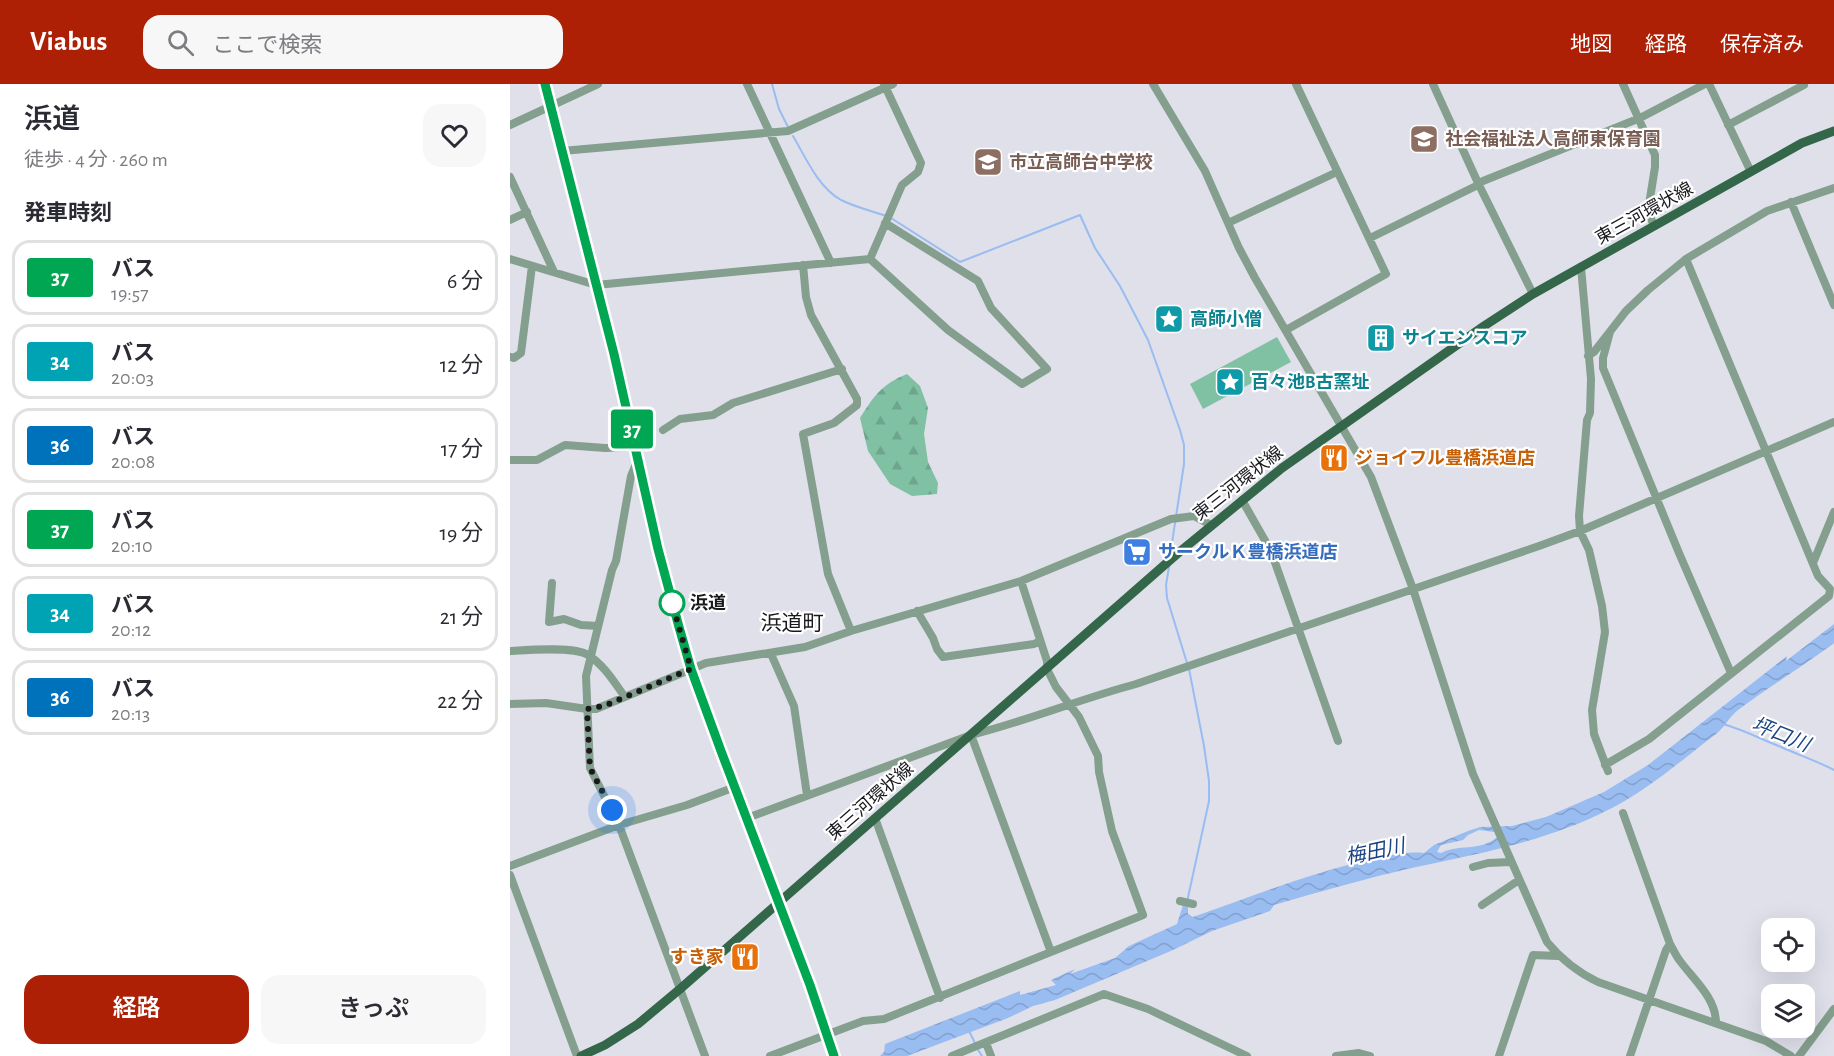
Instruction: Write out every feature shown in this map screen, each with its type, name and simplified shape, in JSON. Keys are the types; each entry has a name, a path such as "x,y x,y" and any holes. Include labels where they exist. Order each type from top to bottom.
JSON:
{"main road":[{"path":"545,84 636,447 658,549 691,669 810,985 834,1056"},
{"name":"東三河環状線","path":"580,1056 638,1024 680,989 1177,554 1282,468 1533,294 1802,143 1834,131"}],"street":[{"path":"510,125 598,84"},
{"path":"747,84 831,263"},
{"path":"1153,84 1206,171 1255,278 1371,477 1413,589 1473,774 1541,931 1558,956 1572,968 1598,982 1766,1041 1791,1056"},
{"path":"1286,330 1386,274 1296,84"},
{"path":"1433,84 1478,183 1533,294"},
{"path":"1623,84 1655,155 1648,211 1654,226"},
{"path":"1370,238 1478,183 1640,118 1707,84 1751,172"},
{"path":"562,151 788,131 888,85 921,163 918,172 902,185 870,260"},
{"path":"1728,125 1804,85"},
{"path":"1228,223 1337,172"},
{"path":"510,177 554,273"},
{"path":"1588,356 1594,352 1626,311 1686,259 1767,211 1834,188"},
{"path":"1791,202 1834,305"},
{"path":"510,220 527,212"},
{"path":"510,260 596,285 870,260 948,330 1022,384 1047,369 991,308 978,281 885,223"},
{"path":"1581,267 1591,379 1580,531 1589,550 1602,606 1605,632 1592,710 1594,734 1607,768 1649,739 1829,596 1830,589 1818,576 1686,259"},
{"path":"803,265 806,297 811,315 857,399 857,405 834,423 803,434 828,574 851,631"},
{"path":"510,357 514,358 521,353 532,266"},
{"path":"1610,332 1603,358 1603,368 1624,423 1731,673"},
{"path":"663,430 680,420 712,415 733,403 842,369"},
{"path":"747,818 971,735 1002,728 1069,704 1136,684 1580,531 1834,423"},
{"path":"510,460 537,460 565,444 605,448 636,447"},
{"path":"639,461 631,476 616,561 586,676 590,768 620,825 705,1056"},
{"path":"1242,500 1270,551 1338,741"},
{"path":"1813,563 1834,512"},
{"path":"510,704 546,704 596,709 706,663 771,654 805,646 1021,581 1171,519 1194,516 1211,525"},
{"path":"770,1056 828,1038 863,1021 884,1019 940,998 1143,915 1112,831 1099,772 1098,756 1079,717 1056,687 1047,669 1047,661 1021,581"},
{"path":"552,583 549,622 564,619 581,625 598,626"},
{"path":"917,611 943,657 1034,644 1040,641"},
{"path":"510,651 569,650 587,653 606,670 625,697"},
{"path":"771,654 794,706 807,795"},
{"path":"971,735 1051,952"},
{"path":"510,866 620,825 687,805 735,787"},
{"path":"1623,813 1670,944 1679,960 1707,994 1716,1023"},
{"path":"875,818 940,998"},
{"path":"1473,867 1488,863 1511,862"},
{"path":"510,875 580,1056"},
{"path":"1482,905 1519,880"},
{"path":"1180,901 1193,904"},
{"path":"1630,1056 1670,944"},
{"path":"1499,1056 1533,956 1558,956"},
{"path":"952,1056 968,1053 980,1045 1104,994 1148,1009 1247,1056"},
{"path":"1799,1056 1834,1009"},
{"path":"980,1045 991,1056"},
{"path":"1336,1056 1358,1054 1370,1056"}],"green space":[{"path":"1277,337 1291,362 1203,409 1190,384"},
{"path":"907,374 920,386 928,408 924,434 928,462 938,483 937,494 912,496 890,484 868,451 860,418 879,391"}],"water":[{"path":"1834,624 1834,643 1738,710 1716,734 1652,783 1612,808 1589,819 1541,837 1491,851 1416,867 1274,905 1270,911 1212,931 1055,1000 1033,1006 1008,1018 907,1056 880,1056 884,1052 885,1044 1020,991 1020,995 1056,985 1051,980 1075,969 1070,974 1115,958 1129,946 1177,924 1183,905 1188,907 1188,914 1193,917 1302,878 1347,865 1396,854 1424,853 1434,845 1480,827 1512,826 1546,817 1604,792 1648,765 1787,656 1786,661","holes":["1479,830 1502,833 1492,841 1478,846 1437,852 1441,845 1463,840"]}],"waterway":[{"path":"772,84 779,109 788,127"},
{"path":"793,136 813,171 826,188 841,200 886,216"},
{"path":"891,218 960,262 1080,215 1095,248 1120,286 1148,340 1184,445 1184,464 1170,556"},
{"path":"1169,567 1166,585 1167,598 1187,663"},
{"path":"1187,902 1209,801 1209,781 1204,746 1189,669"},
{"name":"坪口川","path":"1723,724 1834,770"},
{"path":"968,1029 975,1043"},
{"path":"977,1048 982,1056"}],"bus line":[{"name":"37","path":"545,84 614,354 672,606 691,669 810,985 834,1056"}],"place":[{"name":"社会福祉法人高師東保育園","path":"1424,139"},
{"name":"市立高師台中学校","path":"988,162"},
{"name":"高師小僧","path":"1169,319"},
{"name":"サイエンスコア","path":"1381,338"},
{"name":"百々池B古窯址","path":"1230,382"},
{"name":"ジョイフル豊橋浜道店","path":"1334,458"},
{"name":"サークルＫ豊橋浜道店","path":"1137,552"},
{"name":"浜道","path":"672,603"},
{"name":"すき家","path":"745,957"}],"district":[{"name":"浜道町","path":"792,623"}],"route":[{"path":"612,810 590,768 587,709 604,706 691,669 672,603"}],"water label":[{"name":"梅田川","path":"1375,851"}]}
